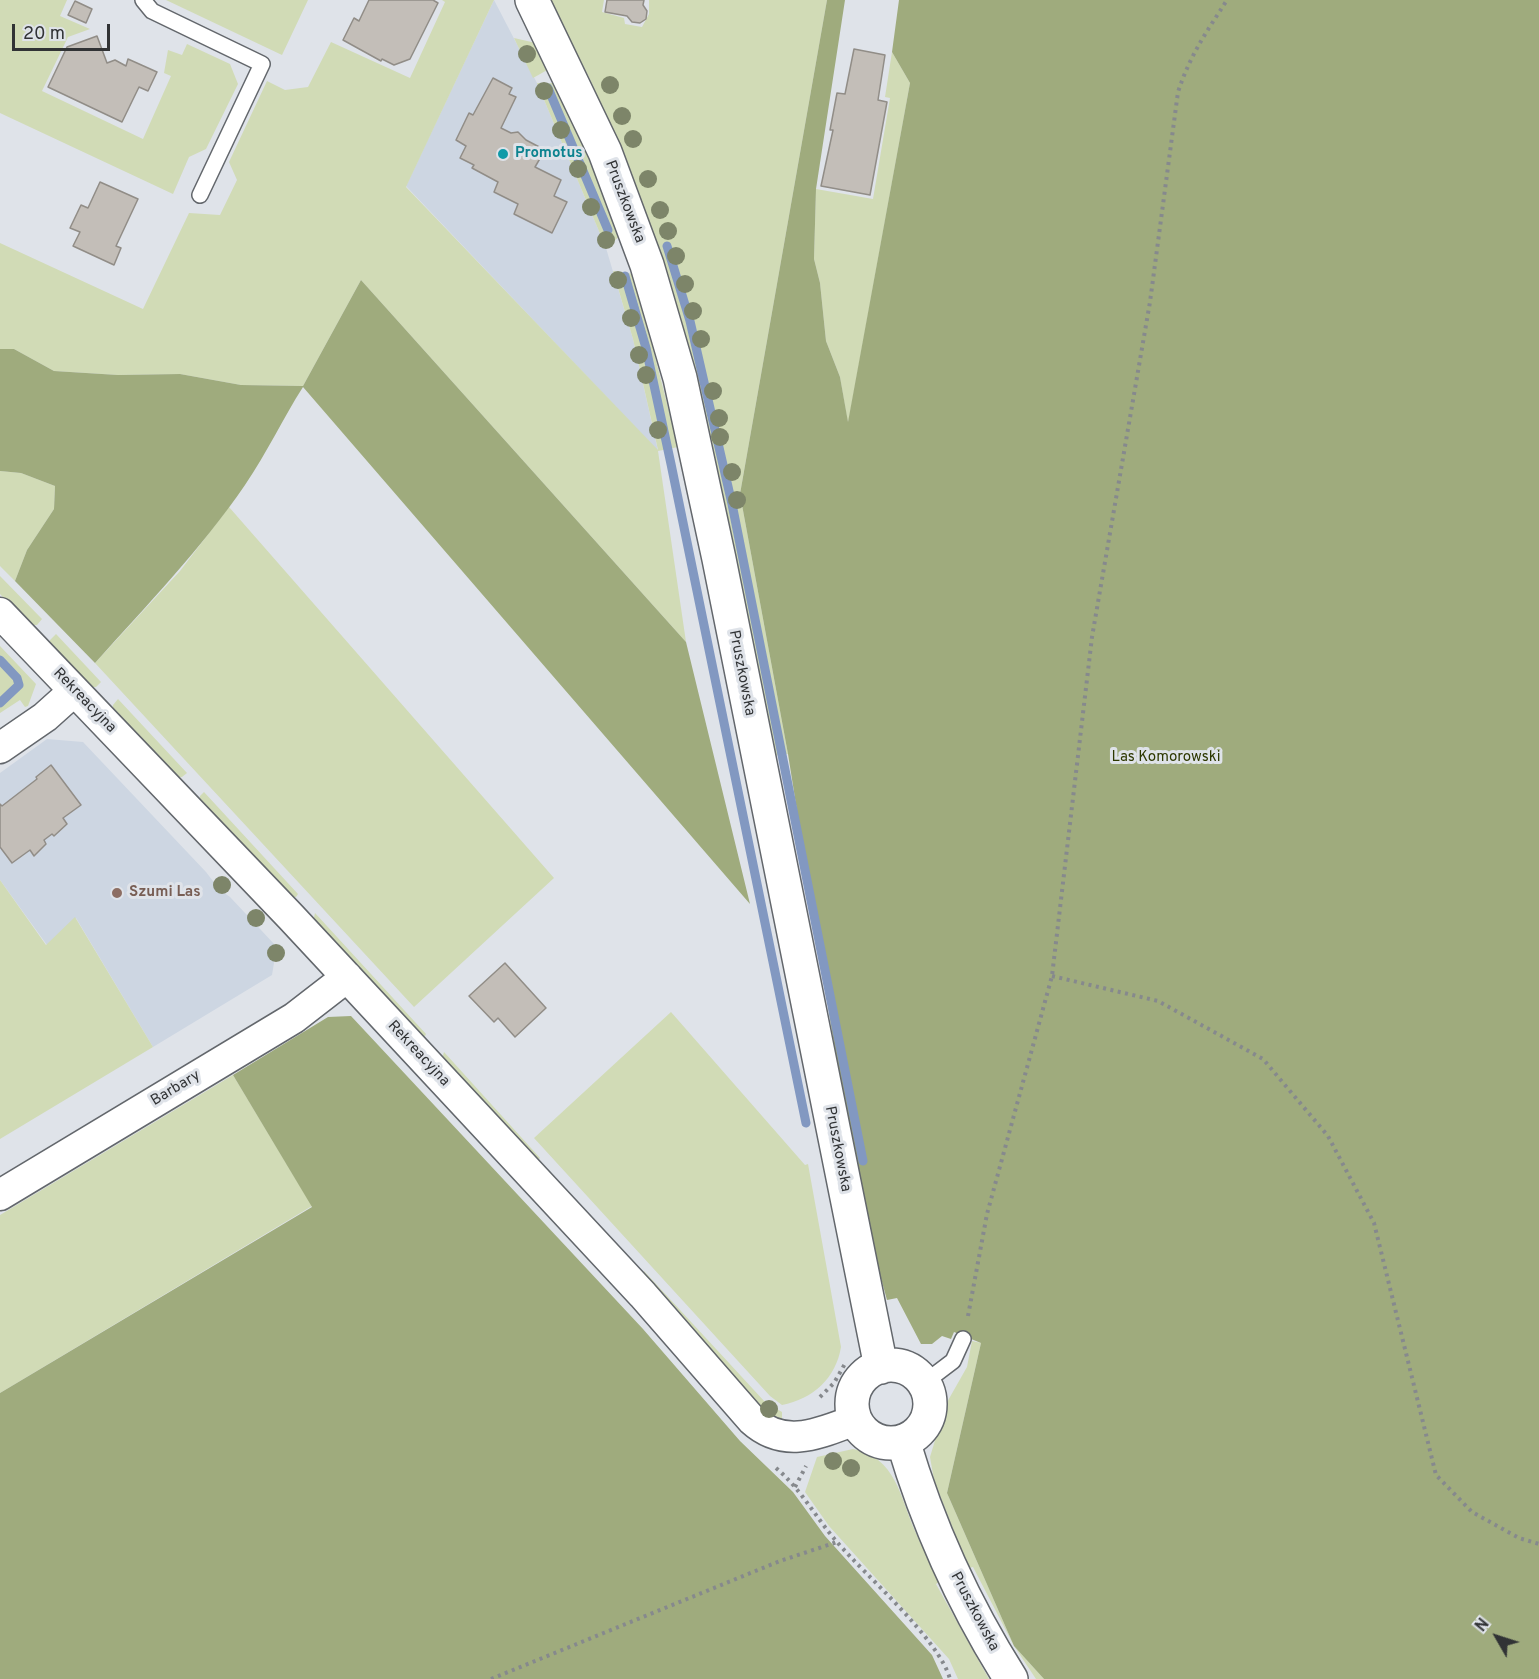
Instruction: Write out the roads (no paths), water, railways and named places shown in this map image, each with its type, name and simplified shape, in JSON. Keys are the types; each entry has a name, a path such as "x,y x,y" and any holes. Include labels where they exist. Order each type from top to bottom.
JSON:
{"street":[{"name":"Pruszkowska","path":"532,0 605,152 647,265 680,378 881,1367"},
{"name":"Rekreacyjna","path":"0,613 347,977 650,1303 759,1426 774,1434 794,1438 819,1433 855,1419"},
{"path":"0,748 45,717 74,691"},
{"name":"Barbary","path":"0,1195 294,1018 347,977"},
{"path":"893,1365 905,1368 924,1383 930,1400 928,1418 918,1432 903,1441 887,1443 875,1440 861,1430 855,1419 852,1404 856,1388 866,1374 881,1367 893,1365"},
{"name":"Pruszkowska","path":"903,1441 936,1536 968,1603 1011,1679"}],"lane":[{"path":"143,0 152,11 262,64 200,195"},
{"path":"924,1383 953,1360 963,1339"}],"waterway":[{"path":"548,88 608,230"},
{"path":"667,246 690,321 732,504 863,1161"},
{"path":"625,276 646,348 671,464 806,1123"},
{"path":"0,660 17,678 19,685 0,703"}],"place":[{"name":"Promotus","path":"503,154"},
{"name":"Szumi Las","path":"117,893"}],"park label":[{"name":"Las Komorowski","path":"1166,758"}]}
